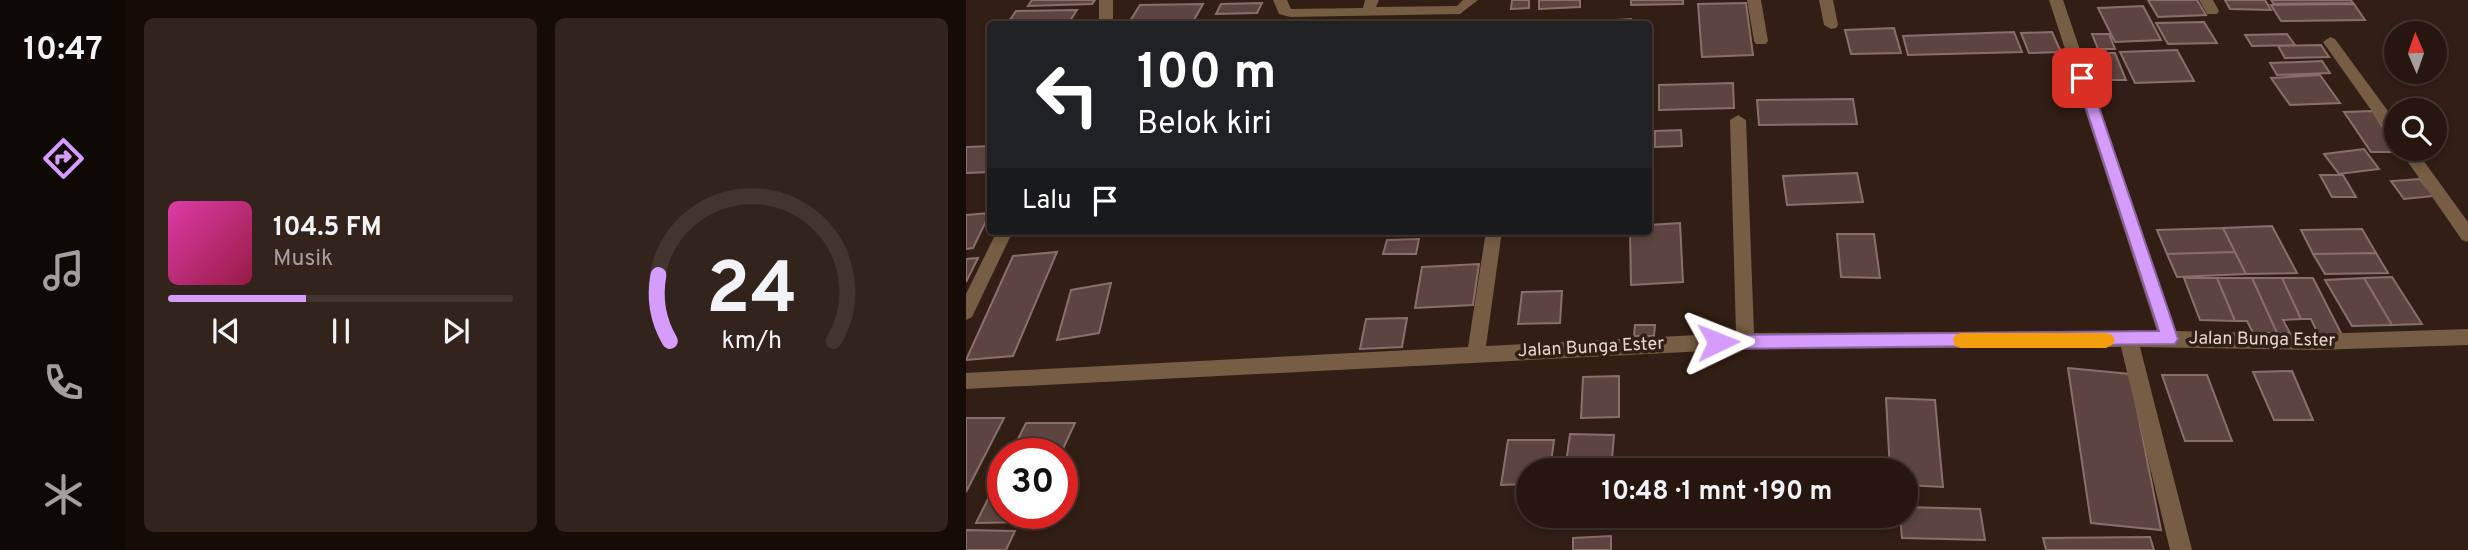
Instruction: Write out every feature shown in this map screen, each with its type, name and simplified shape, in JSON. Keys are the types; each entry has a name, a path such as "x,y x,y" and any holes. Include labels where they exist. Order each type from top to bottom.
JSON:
{"street":[{"path":"1104,21 1106,0"},
{"path":"1280,0 1284,11 1290,13 1370,6 1460,10 1471,0"},
{"path":"1754,0 1760,41"},
{"path":"1826,0 1832,25"},
{"path":"2056,0 2169,339"},
{"path":"2330,42 2384,117"},
{"path":"1738,120 1745,341"},
{"path":"2416,161 2468,235"},
{"path":"966,312 1002,235"},
{"path":"1476,354 1493,235"},
{"name":"Jalan Bunga Ester","path":"966,381 1745,341 2169,339 2317,342 2468,337"},
{"path":"2129,340 2181,550"}],"building":[{"path":"1032,0 1095,0 1092,4 1028,6"},
{"path":"1512,0 1529,0 1529,8 1511,9"},
{"path":"1539,0 1580,0 1580,7 1539,9"},
{"path":"1631,0 1683,0 1683,4 1631,5"},
{"path":"2148,0 2197,0 2206,15 2158,17"},
{"path":"2225,0 2265,0 2271,10 2230,9"},
{"path":"2271,0 2351,0 2353,3 2274,4"},
{"path":"1262,3 1257,13 1216,14 1221,4"},
{"path":"1746,3 1753,55 1702,57 1698,4"},
{"path":"1203,4 1194,20 1130,21 1140,5"},
{"path":"2354,4 2365,20 2281,21 2271,5"},
{"path":"2143,6 2161,40 2115,42 2098,8"},
{"path":"1077,10 1070,21 1009,21 1016,11"},
{"path":"1631,19 1631,21 1600,21"},
{"path":"2204,22 2217,43 2168,44 2156,23"},
{"path":"1894,28 1901,53 1851,54 1845,30"},
{"path":"2014,32 2022,52 1908,55 1903,36"},
{"path":"2052,32 2061,52 2029,53 2021,33"},
{"path":"2092,34 2109,34 2115,49 2098,49"},
{"path":"2287,34 2295,45 2252,46 2245,35"},
{"path":"2321,45 2329,57 2285,58 2278,46"},
{"path":"2177,50 2194,81 2135,83 2120,52"},
{"path":"2098,53 2115,53 2126,80 2109,80"},
{"path":"2322,61 2330,73 2277,75 2270,63"},
{"path":"2320,75 2340,103 2290,105 2271,78"},
{"path":"1733,83 1734,108 1659,110 1659,85"},
{"path":"1853,99 1857,124 1759,125 1757,100"},
{"path":"2373,111 2384,129 2384,152 2371,152 2344,112"},
{"path":"1681,130 1682,146 1655,147 1655,131"},
{"path":"987,146 987,172 966,173 966,147"},
{"path":"2364,149 2379,169 2339,174 2324,154"},
{"path":"1857,173 1863,202 1787,205 1783,176"},
{"path":"2320,175 2343,175 2356,197 2332,197"},
{"path":"2420,179 2434,196 2404,199 2391,181"},
{"path":"987,213 987,219 973,248 966,249 966,215"},
{"path":"1680,223 1683,282 1631,285 1630,235 1652,235 1652,225"},
{"path":"2272,226 2297,273 2246,274 2223,228"},
{"path":"2223,228 2235,252 2167,254 2157,230"},
{"path":"2362,229 2376,253 2313,254 2301,230"},
{"path":"1837,234 1874,234 1880,278 1841,277"},
{"path":"1419,239 1416,254 1383,254 1387,240"},
{"path":"1057,252 1013,356 966,360 1013,256"},
{"path":"2235,252 2246,274 2177,277 2167,254"},
{"path":"2376,253 2388,273 2325,274 2313,254"},
{"path":"978,258 966,282 966,259"},
{"path":"1479,264 1473,305 1415,308 1422,267"},
{"path":"2392,277 2422,324 2392,325 2364,278"},
{"path":"2184,278 2217,278 2235,321 2200,320"},
{"path":"2217,278 2252,278 2277,333 2253,333 2247,321 2235,321"},
{"path":"2252,278 2282,278 2301,319 2283,320 2290,333 2277,333"},
{"path":"2282,278 2313,278 2342,335 2319,336 2311,319 2301,319"},
{"path":"2364,278 2392,325 2352,326 2325,280"},
{"path":"1111,283 1099,333 1057,340 1071,290"},
{"path":"1562,291 1560,323 1518,324 1522,292"},
{"path":"1407,318 1402,347 1360,349 1366,319"},
{"path":"1635,325 1655,325 1654,336 1634,336"},
{"path":"2068,368 2130,374 2161,530 2091,523"},
{"path":"2292,371 2313,420 2274,420 2253,372"},
{"path":"2162,375 2207,375 2232,441 2185,441"},
{"path":"1619,376 1619,417 1581,418 1583,377"},
{"path":"1886,398 1935,400 1943,487 1918,486 1918,458 1889,458"},
{"path":"966,418 1004,418 994,438 987,438 987,451 966,492"},
{"path":"1026,423 1075,423 1068,438 1018,438"},
{"path":"1570,434 1614,435 1612,458 1567,458"},
{"path":"1508,440 1554,440 1552,458 1516,458 1516,484 1501,485"},
{"path":"987,501 987,523 976,523"},
{"path":"1918,507 1980,509 1985,540 1902,538 1901,528 1918,528"},
{"path":"966,530 1015,531 1006,550 966,550"},
{"path":"1611,536 1611,550 1573,550 1573,538"},
{"path":"2150,537 2154,550 2046,550 2043,538"}],"slow traffic":[{"path":"1961,340 2106,340"}],"route":[{"path":"1718,342 2169,339 2082,78"}]}
